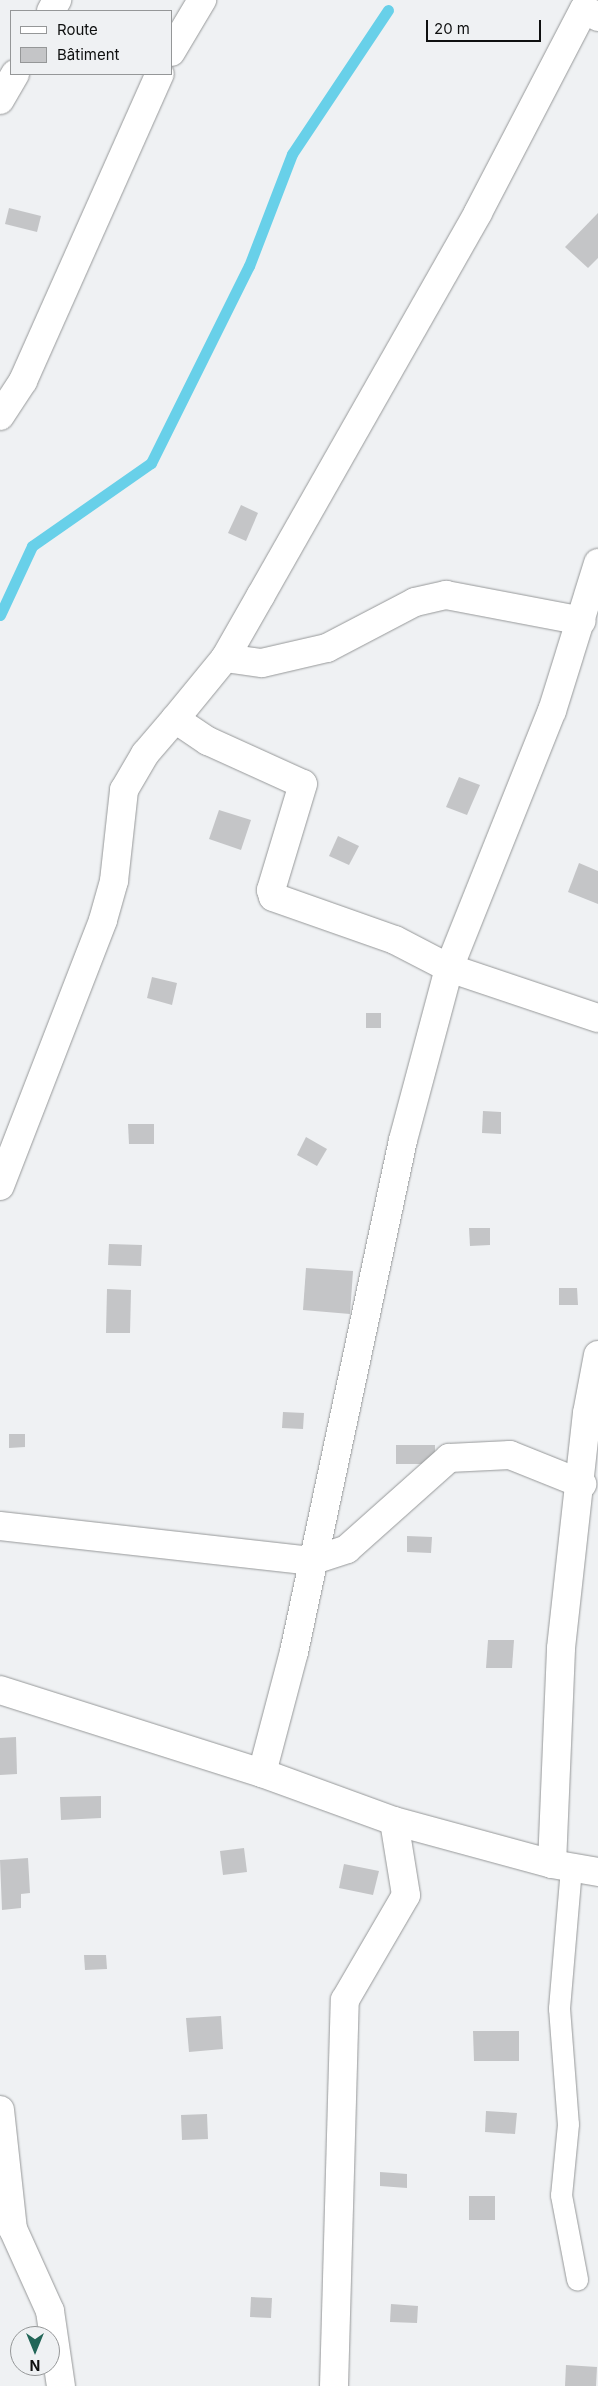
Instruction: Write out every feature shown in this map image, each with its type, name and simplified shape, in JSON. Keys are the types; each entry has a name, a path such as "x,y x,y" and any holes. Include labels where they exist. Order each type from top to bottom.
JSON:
{"street":[{"path":"172,50 202,0"},
{"path":"0,1186 103,920 114,881 124,790 145,754 224,658 478,213 585,6"},
{"path":"0,100 14,75"},
{"path":"0,416 23,381 160,75"},
{"path":"262,1773 294,1652 401,1149 450,968 552,711 582,622 598,563"},
{"path":"224,658 262,663 327,648 415,602 446,595 582,622"},
{"path":"175,719 208,741 303,784 271,890 273,896 395,940 450,968 598,1018"},
{"path":"562,1866 556,1717 590,1479 587,1413 598,1355"},
{"path":"0,1526 312,1561 347,1549 449,1458 510,1455 590,1479"},
{"path":"0,1690 262,1773 394,1821 562,1866 598,1872"},
{"path":"334,2386 345,2000 406,1895 394,1821"},
{"path":"0,2110 13,2229 50,2311 61,2386"}],"lane":[{"path":"562,1866 559,2008 568,2124 561,2195 577,2280"}],"building":[{"path":"9,208 41,216 37,232 5,224"},
{"path":"598,213 598,258 588,268 565,247"},
{"path":"241,505 258,513 246,541 228,533"},
{"path":"459,777 480,785 467,815 446,807"},
{"path":"219,810 251,820 241,850 209,839"},
{"path":"338,836 359,846 349,865 329,856"},
{"path":"579,863 598,871 598,904 568,892"},
{"path":"152,977 177,983 172,1005 147,998"},
{"path":"366,1013 381,1013 381,1028 366,1028"},
{"path":"483,1111 501,1112 501,1134 482,1133"},
{"path":"128,1124 154,1124 154,1144 129,1144"},
{"path":"306,1137 327,1149 317,1166 297,1155"},
{"path":"469,1228 490,1228 490,1245 470,1246"},
{"path":"109,1244 142,1245 141,1266 108,1265"},
{"path":"306,1268 353,1271 350,1314 303,1310"},
{"path":"559,1288 577,1288 578,1305 559,1305"},
{"path":"107,1289 131,1290 130,1333 106,1333"},
{"path":"283,1412 304,1413 303,1429 282,1428"},
{"path":"9,1434 25,1434 25,1447 9,1448"},
{"path":"396,1445 435,1445 435,1464 396,1464"},
{"path":"407,1536 432,1537 431,1553 407,1552"},
{"path":"488,1640 514,1640 512,1668 486,1668"},
{"path":"16,1737 17,1774 0,1775 0,1738"},
{"path":"101,1796 101,1818 61,1820 60,1797"},
{"path":"244,1848 247,1872 223,1875 220,1851"},
{"path":"28,1858 30,1893 21,1894 21,1908 2,1910 0,1860"},
{"path":"344,1864 379,1871 373,1895 339,1888"},
{"path":"84,1955 106,1955 107,1969 85,1970"},
{"path":"221,2016 223,2049 189,2052 186,2018"},
{"path":"473,2031 519,2031 519,2061 474,2061"},
{"path":"486,2111 517,2113 515,2134 485,2132"},
{"path":"207,2114 208,2139 182,2140 181,2115"},
{"path":"380,2172 407,2174 407,2188 380,2186"},
{"path":"469,2196 495,2196 495,2220 469,2220"},
{"path":"251,2297 272,2298 271,2318 250,2317"},
{"path":"391,2304 418,2306 417,2323 390,2322"},
{"path":"566,2365 597,2367 596,2386 565,2386"}],"waterway":[{"path":"0,615 32,546 151,463 249,266 292,154 388,10"}]}
